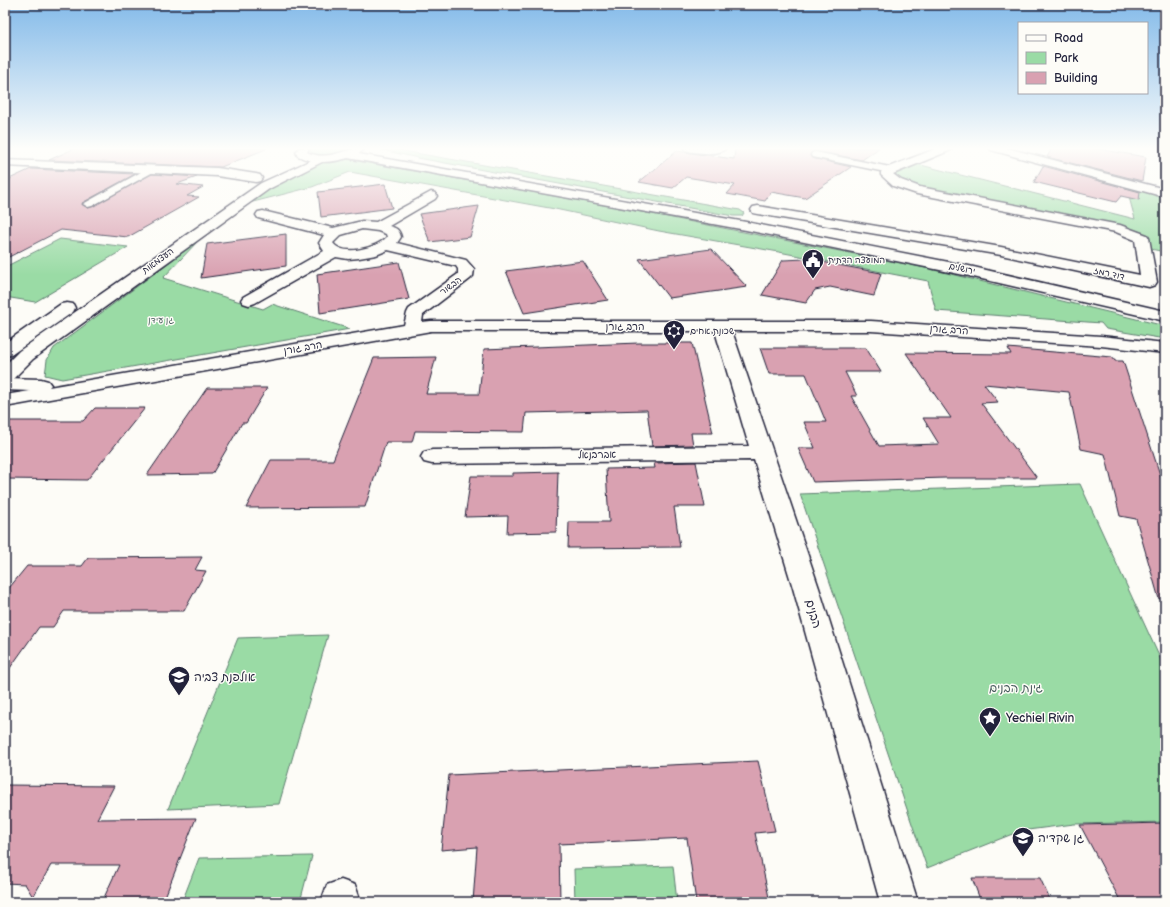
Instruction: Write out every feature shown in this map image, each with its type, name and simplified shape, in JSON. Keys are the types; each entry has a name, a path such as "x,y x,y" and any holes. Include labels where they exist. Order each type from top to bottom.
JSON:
{"street":[{"name":"העצמאות","path":"156,246 238,190"},
{"name":"העצמאות","path":"5,376 26,355 259,190"},
{"name":"ירושלים","path":"542,190 758,229 970,271 1165,316"},
{"name":"דוד רמז","path":"758,210 1001,251 1148,282 1142,238 1120,229 918,190"},
{"path":"379,226 431,196"},
{"path":"262,215 335,233"},
{"path":"357,226 379,226 393,232 394,237 387,245 366,252 354,254 335,251 327,247 326,243 328,238 335,233 357,226"},
{"name":"ירושלים","path":"758,229 904,251 1054,278 1165,301"},
{"name":"הבשור","path":"387,245 465,265 465,276 415,313 412,329"},
{"path":"249,300 335,251"},
{"path":"5,351 77,301"},
{"name":"הרב גורן","path":"5,401 412,329 459,326 871,326 1108,341 1165,348"},
{"name":"הבנים","path":"722,327 806,588 899,902"},
{"name":"הרב גורן","path":"5,384 90,385"},
{"name":"אברבנאל","path":"432,457 762,453"}],"lane":[{"path":"88,204 113,190"}],"green space":[{"path":"269,190 299,190 249,203"},
{"path":"452,190 523,190 611,206 926,268 1165,326 1165,339 1106,329 1101,323 936,311 928,281 779,252 659,231 555,209"},
{"path":"594,190 628,190 740,210 744,213 742,216 733,216"},
{"path":"924,190 1021,190 1135,219 1127,190 1141,190 1165,197 1165,252 1146,248 1143,238"},
{"path":"60,239 128,247 35,302 5,297 5,267"},
{"name":"גן עידן","path":"198,241 163,278 263,309 272,304 350,329 62,379 45,375 47,360 54,348"},
{"name":"גינת הבנים","path":"1080,484 1165,669 1165,822 1074,824 1020,831 927,868 800,494"},
{"path":"328,635 279,804 168,809 238,638"},
{"path":"312,856 300,902 182,902 199,858"},
{"path":"673,866 677,902 575,902 574,869"}],"building":[{"path":"5,190 105,190 82,203 88,208 121,190 197,190 187,196 199,197 128,237 61,230 5,259"},
{"path":"332,190 387,190 392,208 321,217 318,192"},
{"path":"730,190 816,190 805,198 771,192 765,201 727,194"},
{"path":"1068,190 1134,190 1140,192 1139,200 1121,196 1116,202"},
{"path":"479,206 470,237 430,242 419,214"},
{"path":"286,234 286,266 201,278 207,244"},
{"path":"711,249 747,287 669,298 639,259"},
{"path":"806,259 881,273 874,296 830,287 815,290 806,303 762,295 783,260"},
{"path":"583,261 608,300 524,313 506,271"},
{"path":"399,262 409,299 320,313 317,274"},
{"path":"639,343 692,343 713,433 691,433 693,445 652,446 647,410 526,413 524,432 415,431 412,442 386,442 365,507 246,508 271,460 333,460 374,358 436,357 426,394 479,394 484,349"},
{"path":"760,348 866,348 881,372 845,372 857,396 851,396 879,446 939,444 923,418 951,418 906,353 1011,354 1008,348 1112,357 1115,361 1123,361 1165,490 1165,598 1159,599 1136,519 1120,516 1105,454 1081,449 1069,392 984,384 998,402 981,403 1037,478 945,478 813,482 798,448 815,448 804,422 826,422 806,374 769,374"},
{"path":"207,388 267,388 246,423 242,423 212,474 147,475"},
{"path":"95,408 145,408 87,480 5,479 5,421 83,421"},
{"path":"696,462 705,507 674,507 680,547 568,548 569,522 609,522 606,469 655,468 654,463"},
{"path":"558,472 556,532 507,533 508,516 465,517 471,476 513,476 513,473"},
{"path":"202,557 195,570 206,571 184,611 64,611 53,627 39,627 5,675 5,593 27,566 82,566 88,558"},
{"path":"758,761 775,831 755,833 770,902 696,902 687,838 559,844 560,902 473,902 477,847 441,850 449,775"},
{"path":"5,785 114,786 97,819 196,818 163,902 102,902 119,865 51,865 33,897 25,884 5,883"},
{"path":"1165,823 1165,902 1121,902 1080,825"},
{"path":"972,878 1040,878 1051,902 981,902"}],"place":[{"name":"המועצה הדתית","path":"813,280"},
{"name":"שכונת אחים","path":"674,350"},
{"name":"אולפנת צביה","path":"179,696"},
{"name":"Yechiel Rivin","path":"990,738"},
{"name":"גן שקדיה","path":"1023,858"}]}
